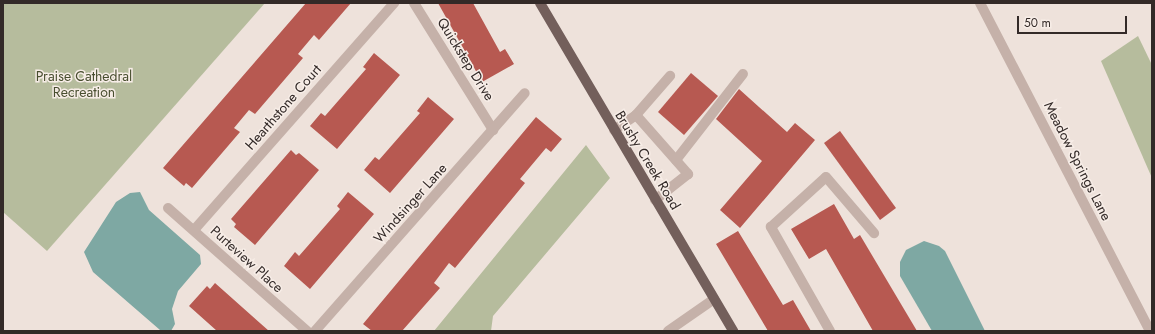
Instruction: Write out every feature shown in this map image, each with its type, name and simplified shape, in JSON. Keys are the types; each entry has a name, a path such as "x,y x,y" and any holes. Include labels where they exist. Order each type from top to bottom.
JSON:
{"main road":[{"name":"Brushy Creek Road","path":"540,3 733,331"}],"street":[{"name":"Hearthstone Court","path":"194,230 394,3"},
{"name":"Quickstep Drive","path":"414,3 493,130"},
{"name":"Meadow Springs Lane","path":"980,3 1150,331"},
{"path":"676,160 743,74"},
{"path":"614,130 636,115 670,76"},
{"name":"Windsinger Lane","path":"315,331 525,93"},
{"path":"636,115 688,174 656,200"},
{"path":"830,331 771,227 826,177 874,233"},
{"name":"Purteview Place","path":"168,208 308,331"},
{"path":"668,331 714,299"}],"green space":[{"name":"Praise Cathedral Recreation","path":"3,3 265,3 47,251 3,212"},
{"path":"1138,36 1152,65 1152,178 1101,61"},
{"path":"586,145 610,178 493,316 491,331 434,331"}],"water":[{"path":"140,192 149,210 200,255 201,264 178,291 172,309 175,324 171,331 160,330 93,272 84,252 116,202 130,193"},
{"path":"924,241 939,246 945,251 985,331 932,331 900,276 900,262 906,250"}],"building":[{"path":"306,3 351,3 319,40 314,35 298,54 303,58 255,114 249,110 234,128 240,132 192,188 186,183 184,186 163,168"},
{"path":"438,3 473,3 500,52 505,49 514,64 482,82"},
{"path":"374,53 400,75 337,149 310,126 321,113 325,116 366,69 363,67"},
{"path":"691,73 718,96 684,135 658,112"},
{"path":"739,89 787,132 795,123 815,140 740,228 720,210 762,161 716,119"},
{"path":"428,97 454,119 390,193 364,170 375,157 379,160 420,113 417,111"},
{"path":"536,117 562,139 551,152 546,148 520,179 525,183 455,268 449,263 434,283 440,288 402,331 372,331 363,324"},
{"path":"840,131 896,208 880,220 824,143"},
{"path":"291,150 296,155 299,153 319,170 255,245 234,227 236,224 231,219"},
{"path":"348,192 374,214 310,289 284,266 295,252 299,256 340,209 337,206"},
{"path":"834,204 854,239 860,235 917,331 873,331 826,249 809,259 791,229"},
{"path":"738,231 783,305 793,300 811,331 768,331 716,244"},
{"path":"215,283 269,331 217,331 189,306 207,286 210,289"}]}
